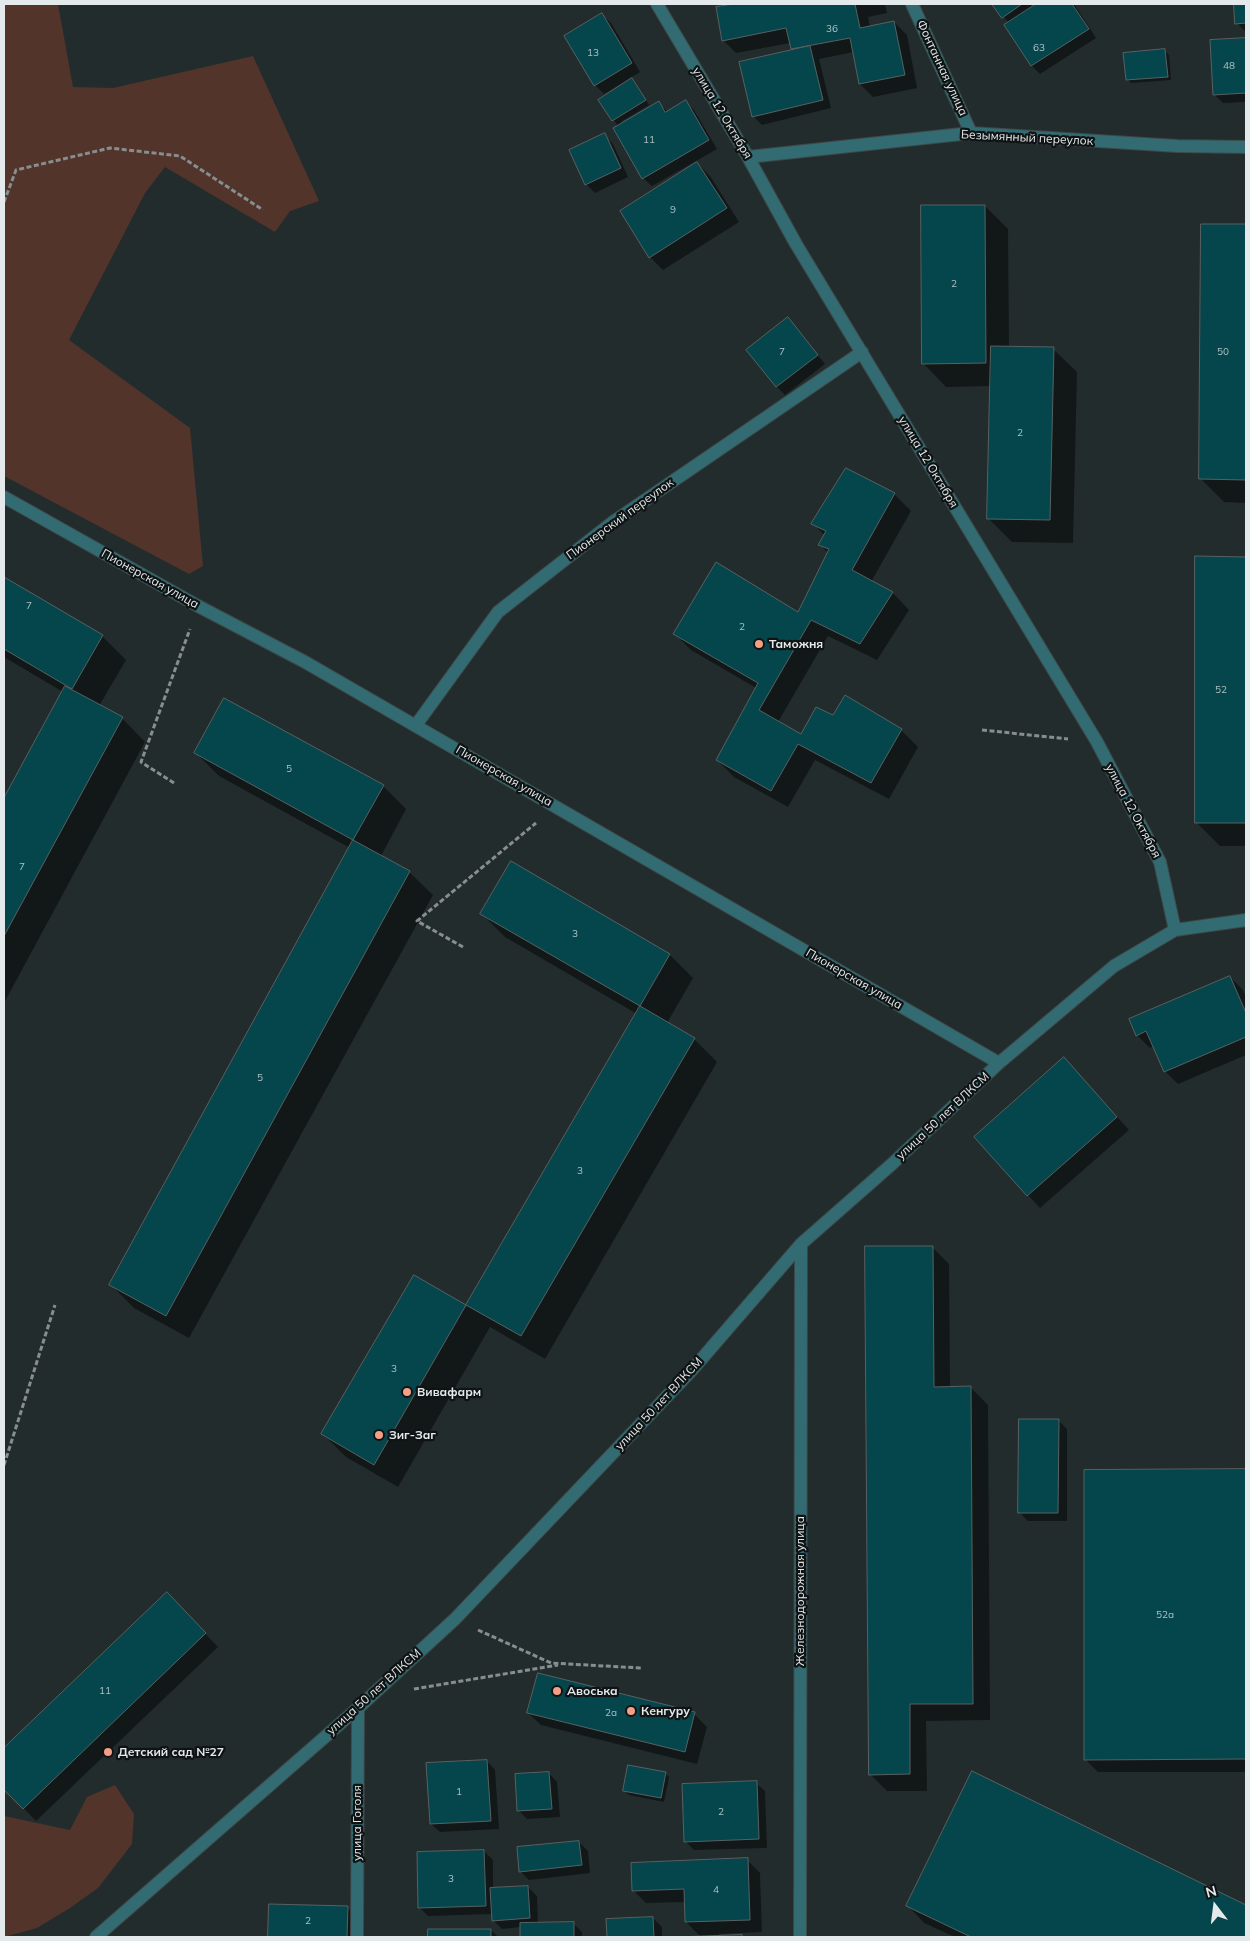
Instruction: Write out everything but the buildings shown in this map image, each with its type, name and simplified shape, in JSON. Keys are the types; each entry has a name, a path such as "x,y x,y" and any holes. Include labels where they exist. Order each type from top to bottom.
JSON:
{"street":[{"name":"улица 12 Октября","path":"657,4 748,157 796,244 1097,742 1160,862 1175,930"},
{"name":"Фонтанная улица","path":"912,4 971,133"},
{"name":"Безымянный переулок","path":"748,157 971,133 1177,146 1246,147"},
{"name":"Пионерский переулок","path":"416,725 498,612 612,522 862,352"},
{"name":"Пионерская улица","path":"4,497 416,725 999,1064"},
{"name":"улица 50 лет ВЛКСМ","path":"96,1937 358,1708 455,1619 692,1370 801,1244 892,1164 999,1064 1114,966 1175,930 1246,920"},
{"name":"Железнодорожная улица","path":"800,1937 801,1244"},
{"name":"улица Гоголя","path":"357,1937 358,1708"}],"path":[{"path":"4,202 16,170 110,148 180,156 263,210"},
{"path":"174,783 141,762 198,606"},
{"path":"982,730 1097,742"},
{"path":"463,947 417,922 557,806"},
{"path":"4,1465 56,1306"},
{"path":"455,1619 550,1663 641,1668"},
{"path":"410,1690 564,1664"}],"shaded area":[{"path":"4,4 58,4 73,87 113,88 253,56 319,201 290,211 275,232 165,167 145,193 69,340 190,428 203,566 189,574 4,476"},
{"path":"115,1785 134,1814 132,1844 98,1888 37,1928 4,1937 4,1816 70,1830 87,1797"}],"place":[{"name":"Таможня","path":"759,644"},
{"name":"Вивафарм","path":"407,1392"},
{"name":"Зиг-Заг","path":"379,1435"},
{"name":"Авоська","path":"557,1691"},
{"name":"Кенгуру","path":"631,1711"},
{"name":"Детский сад №27","path":"108,1752"}]}
